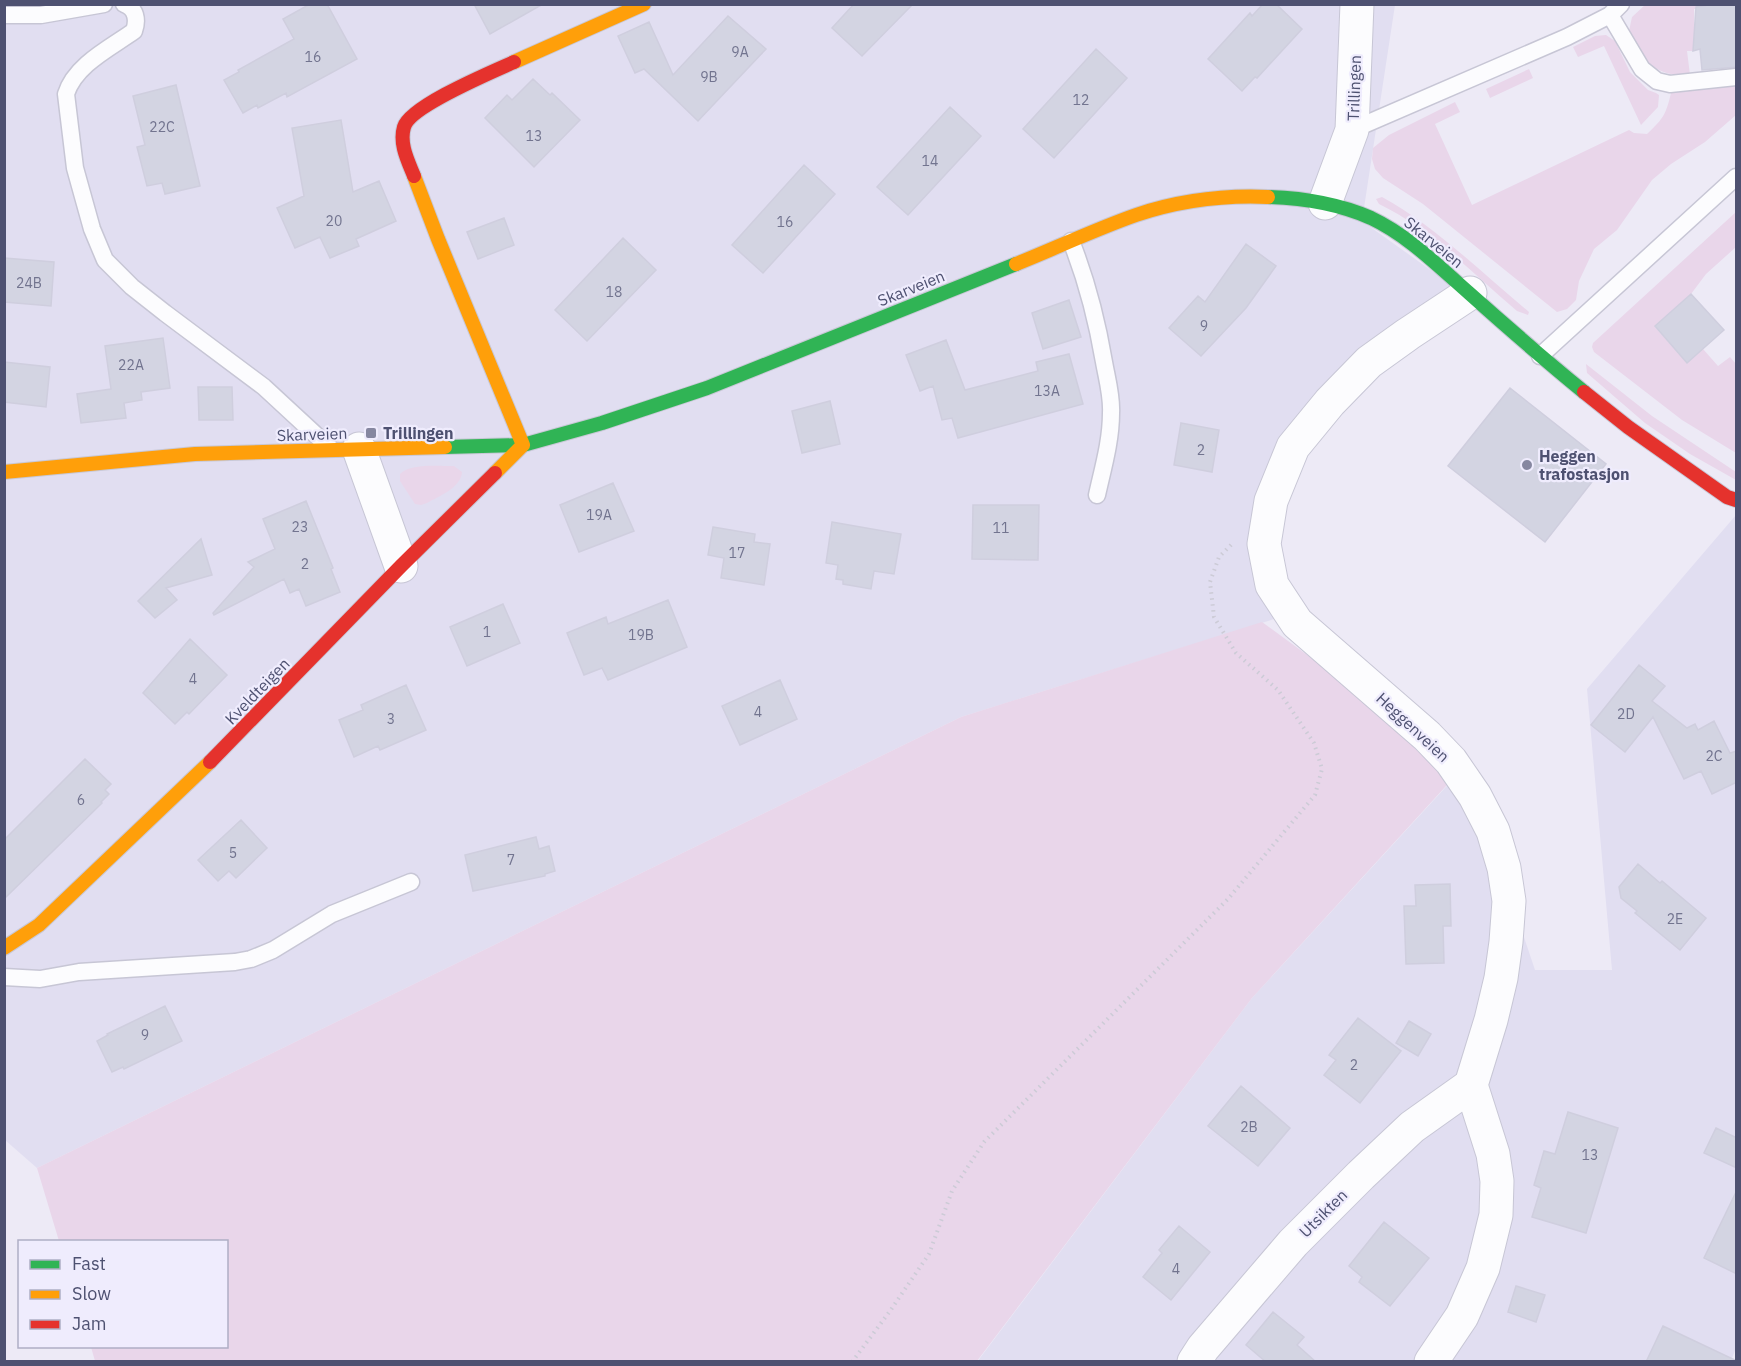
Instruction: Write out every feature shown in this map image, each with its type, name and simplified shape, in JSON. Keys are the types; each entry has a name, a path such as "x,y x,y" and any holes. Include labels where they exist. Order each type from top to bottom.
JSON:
{"street":[{"path":"524,445 438,239 409,163 402,140 404,127 408,118 419,110 470,83 644,4"},
{"name":"Trillingen","path":"1325,203 1352,130 1357,4"},
{"name":"Skarveien","path":"4,471 195,454 524,445 602,423 707,388 1137,215 1195,201 1266,196 1325,203 1364,215 1391,229 1414,245 1540,356 1628,427 1727,497 1737,500"},
{"name":"Heggenveien","path":"1470,293 1369,362 1329,402 1293,447 1271,501 1264,544 1272,585 1297,623 1427,736 1451,761 1475,796 1493,831 1508,890 1506,942 1501,978 1491,1020 1471,1085"},
{"name":"Kveldteigen","path":"4,948 39,925 190,783 401,566 524,445"},
{"path":"346,450 401,566"},
{"path":"1431,1362 1462,1316 1483,1268 1496,1215 1497,1181 1493,1154 1471,1085"},
{"name":"Utsikten","path":"1194,1362 1203,1348 1293,1243 1412,1127 1471,1085"}],"lane":[{"path":"4,15 41,15 104,4"},
{"path":"124,4 134,12 136,23 134,31 78,71 66,94 75,168 92,229 105,260 156,307 346,450"},
{"path":"1352,130 1567,37 1616,10 1642,69 1657,81 1670,84 1737,77"},
{"path":"1540,356 1737,177"},
{"path":"1071,241 1089,291 1110,392 1108,444 1097,495"},
{"path":"4,978 40,979 79,972 235,962 273,950 332,914 411,882"}],"path":[{"path":"852,1362 929,1254 952,1191 984,1142 1228,899 1316,795 1322,770 1314,743 1278,690 1236,653 1214,617 1210,582 1219,557 1234,542"}],"shaded area":[{"path":"5,5 1395,5 1362,221 1453,286 1309,439 1266,515 1287,615 961,717 37,1168 5,1140"},
{"path":"1645,5 1730,5 1694,9 1694,51 1687,51 1690,75 1678,75 1659,70 1645,59 1629,31 1632,17"},
{"path":"1606,35 1615,41 1630,72 1648,90 1659,95 1658,107 1641,125 1604,46 1578,57 1573,47 1595,36"},
{"path":"1529,69 1533,78 1490,98 1486,89"},
{"path":"1736,85 1736,115 1705,142 1671,164 1652,180 1617,230 1594,249 1579,281 1576,300 1567,309 1557,312 1423,204 1383,178 1375,169 1372,159 1373,148 1389,135 1455,102 1460,112 1435,124 1472,205 1629,130 1634,133 1647,134 1664,115 1671,93"},
{"path":"1382,197 1420,221 1458,251 1529,312 1528,315 1517,311 1434,239 1379,204 1376,199"},
{"path":"1736,212 1736,247 1706,274 1691,294 1655,327 1687,363 1703,349 1718,366 1730,357 1736,364 1736,453 1682,420 1594,352 1592,347 1593,343"},
{"path":"1586,364 1652,416 1736,472 1736,480 1690,454 1645,423 1587,373"},
{"path":"454,466 462,472 458,483 421,505 415,504 400,481 400,474 411,468"},
{"path":"1736,515 1736,1348 1731,1361 977,1362 1252,998 1466,765 1535,970 1612,970 1587,689"},
{"path":"1262,622 1359,693 1457,774 1252,998 977,1361 95,1361 91,1348 228,1348 228,1240 59,1240 37,1168 961,717"}],"building":[{"path":"310,4 327,4 357,59 287,97 286,93 243,113 224,80 294,39 283,19"},
{"path":"474,4 543,4 490,34"},
{"path":"854,4 913,4 862,56 832,28"},
{"path":"1263,4 1276,4 1302,29 1242,91 1208,59 1250,13 1252,16"},
{"path":"1737,4 1737,67 1702,70 1700,49 1693,51 1696,7"},
{"path":"728,16 766,49 698,121 644,69 635,73 618,36 649,22 673,75"},
{"path":"1096,49 1127,78 1054,158 1023,129"},
{"path":"533,79 550,95 552,93 580,120 534,167 485,118 507,95 512,100"},
{"path":"176,85 200,186 165,194 162,183 147,186 137,147 145,145 133,96"},
{"path":"950,107 981,136 908,215 877,187"},
{"path":"341,120 353,192 379,181 396,221 356,239 359,246 330,258 320,237 295,248 277,208 304,196 292,128"},
{"path":"804,165 835,194 763,273 732,245"},
{"path":"504,218 514,245 478,259 467,232"},
{"path":"623,238 656,270 587,341 555,310"},
{"path":"1246,244 1276,266 1246,308 1201,356 1169,328 1198,296 1205,302"},
{"path":"4,258 54,262 51,306 4,302"},
{"path":"1691,294 1724,330 1687,363 1655,326"},
{"path":"1069,300 1081,337 1043,349 1032,313"},
{"path":"163,338 170,388 141,392 142,400 124,403 126,418 81,423 77,394 111,389 105,346"},
{"path":"946,340 965,390 1038,371 1036,362 1069,354 1083,404 958,438 952,418 942,420 933,386 920,391 906,355"},
{"path":"4,362 50,367 46,407 4,402"},
{"path":"198,387 232,387 233,420 199,420"},
{"name":"Heggen trafostasjon","path":"1510,388 1606,464 1545,542 1448,466"},
{"path":"830,401 840,444 802,453 792,411"},
{"path":"1181,423 1219,430 1212,472 1174,465"},
{"path":"613,483 634,531 579,552 560,505"},
{"path":"306,501 333,568 331,569 340,592 306,606 299,589 290,593 284,579 214,615 213,613 254,567 248,562 275,549 263,519"},
{"path":"973,505 1039,505 1038,560 972,559"},
{"path":"832,522 901,534 894,574 874,571 871,589 843,584 843,580 836,579 838,565 826,563"},
{"path":"713,527 755,534 754,542 770,544 764,585 721,578 724,558 708,555"},
{"path":"201,539 212,575 166,588 177,600 155,618 138,601"},
{"path":"668,600 687,647 608,680 602,668 584,675 567,633 606,617 608,624"},
{"path":"503,604 520,643 467,666 450,627"},
{"path":"190,639 227,675 189,714 187,712 175,724 143,693"},
{"path":"1639,665 1665,686 1652,701 1687,728 1695,724 1698,730 1714,721 1730,753 1737,751 1737,782 1712,794 1701,771 1684,779 1653,717 1625,752 1591,725"},
{"path":"780,680 797,719 740,745 722,706"},
{"path":"406,685 426,730 380,750 378,746 354,757 339,720 363,710 361,705"},
{"path":"85,759 111,784 105,790 109,794 4,899 4,840"},
{"path":"241,820 267,848 236,878 229,871 218,881 198,860"},
{"path":"536,837 539,849 549,846 555,871 545,876 473,891 465,855"},
{"path":"1638,864 1706,918 1680,950 1635,913 1637,911 1621,898 1619,887"},
{"path":"1450,884 1451,926 1443,926 1444,963 1406,964 1404,906 1416,906 1415,885"},
{"path":"165,1006 182,1041 124,1069 123,1067 112,1072 97,1041"},
{"path":"1358,1018 1401,1051 1360,1103 1324,1075 1336,1060 1329,1055"},
{"path":"1409,1021 1431,1034 1418,1056 1396,1043"},
{"path":"1241,1086 1290,1128 1258,1166 1208,1126"},
{"path":"1568,1112 1618,1128 1586,1233 1532,1217 1541,1188 1534,1185 1544,1151 1555,1154"},
{"path":"1716,1128 1737,1138 1737,1168 1704,1153"},
{"path":"1737,1190 1737,1274 1704,1258"},
{"path":"1384,1222 1429,1258 1390,1306 1359,1282 1362,1277 1349,1266"},
{"path":"1179,1226 1210,1252 1171,1300 1143,1277 1162,1253 1159,1250"},
{"path":"1516,1286 1545,1295 1536,1322 1508,1312"},
{"path":"1273,1312 1304,1337 1297,1345 1316,1362 1266,1362 1246,1345"},
{"path":"1663,1326 1737,1361 1737,1362 1646,1362"}],"traffic: fast":[{"path":"1268,197 1308,200 1334,205 1385,225 1423,252 1584,392"},
{"path":"445,447 523,445 602,423 707,388 1016,264"}],"traffic: slow":[{"path":"514,62 644,4"},
{"path":"414,176 523,445 495,473"},
{"path":"1016,264 1106,226 1152,210 1201,200 1268,197"},
{"path":"4,472 195,454 445,447"},
{"path":"4,948 39,925 210,762"}],"traffic: jam":[{"path":"414,176 403,140 404,127 410,119 421,109 453,90 514,62"},
{"path":"1584,392 1628,427 1727,497 1736,500"},
{"path":"210,762 495,473"}],"place":[{"name":"Trillingen","path":"371,433"},
{"name":"Heggen trafostasjon","path":"1527,465"}]}
